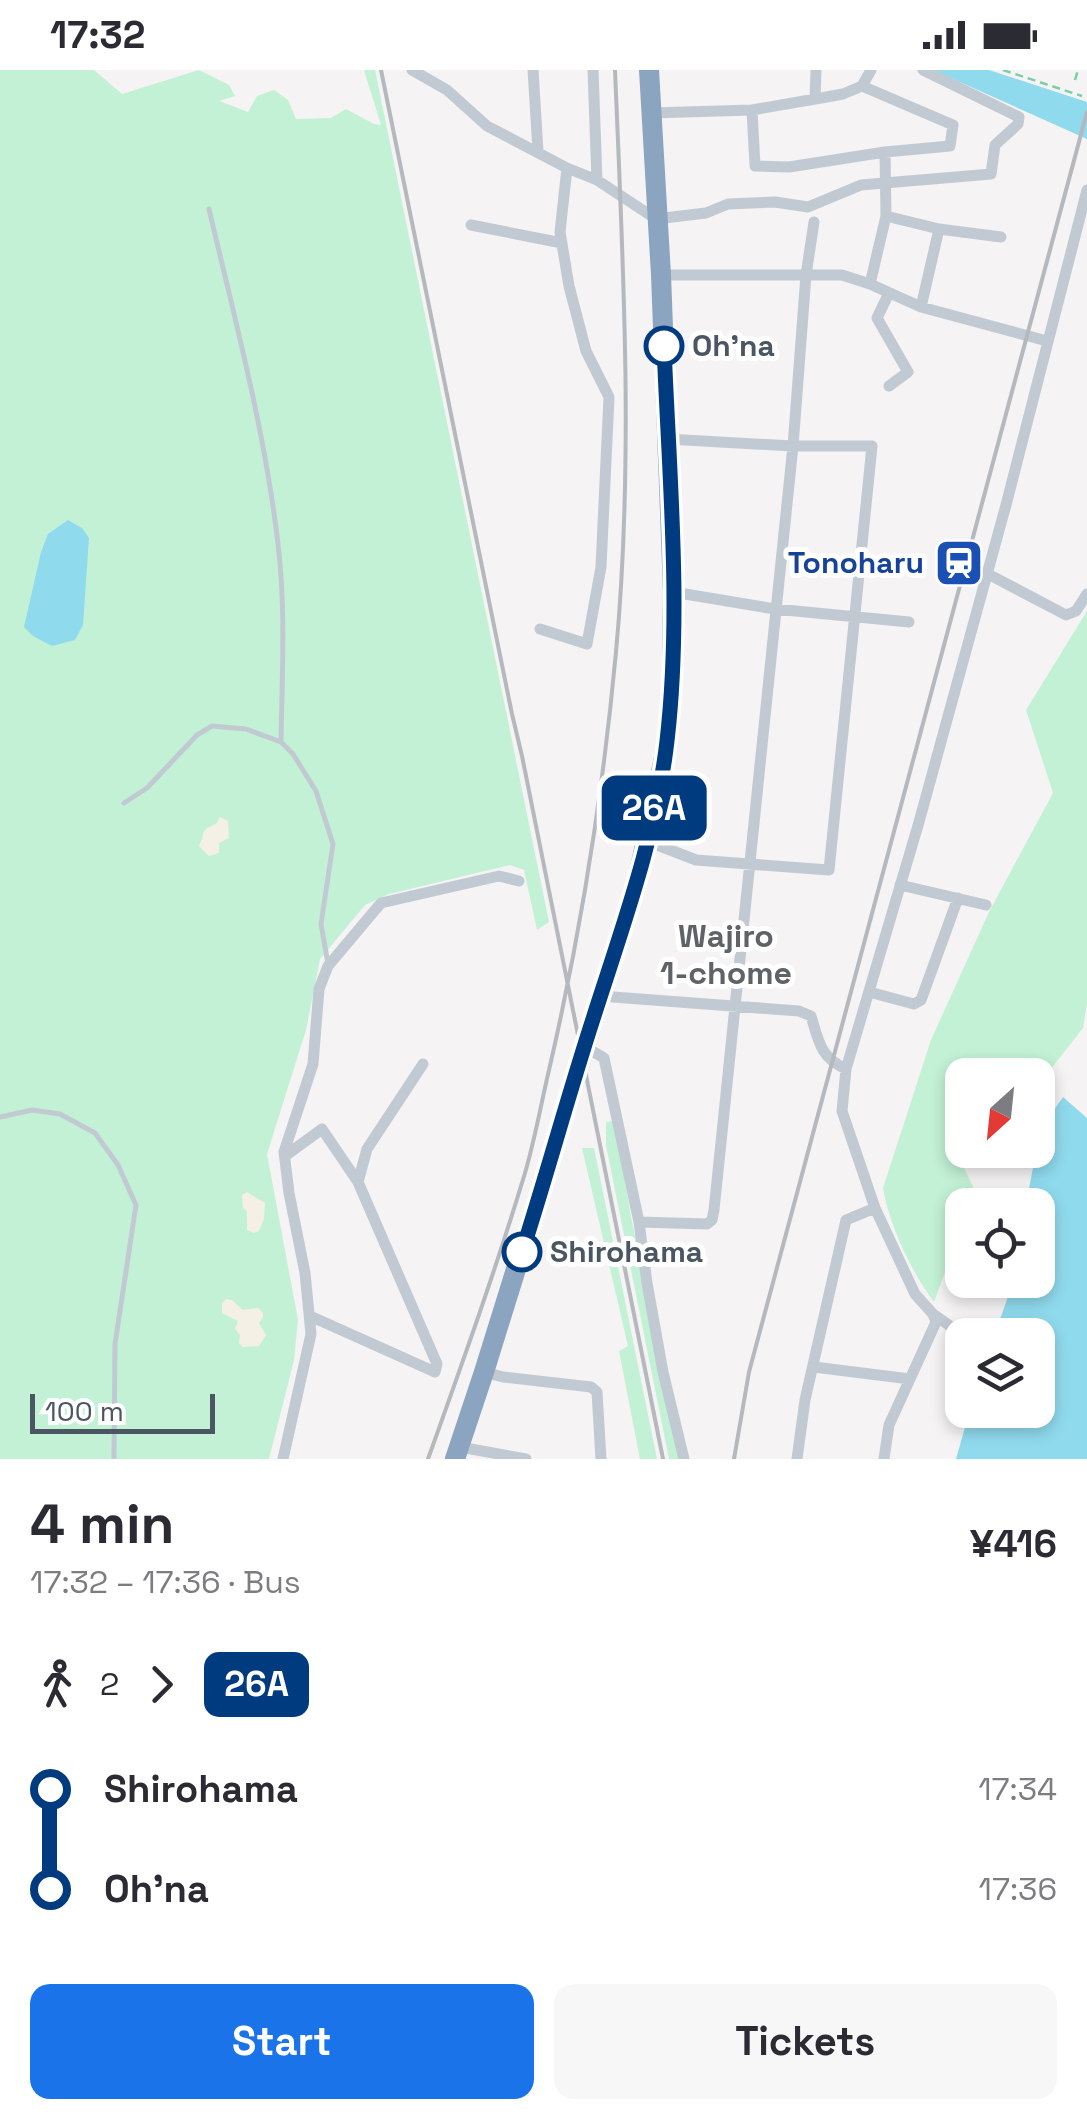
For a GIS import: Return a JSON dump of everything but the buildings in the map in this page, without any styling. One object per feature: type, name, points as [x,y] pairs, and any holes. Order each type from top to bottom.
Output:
[{"type":"highway","points":[[457,1453],[638,877],[667,744],[673,592],[649,70]]},
{"type":"street","points":[[412,70],[447,90],[487,126],[597,180],[656,220],[706,213],[728,204],[775,202],[808,208],[860,186],[991,174],[995,145],[1018,124],[1018,117],[922,70]]},
{"type":"street","points":[[533,70],[538,151]]},
{"type":"street","points":[[594,70],[597,180]]},
{"type":"street","points":[[815,99],[816,70]]},
{"type":"street","points":[[651,113],[752,110],[842,94],[862,86],[871,70]]},
{"type":"street","points":[[752,110],[756,166],[789,166],[950,146],[953,125],[862,86]]},
{"type":"street","points":[[870,284],[886,216],[885,152]]},
{"type":"street","points":[[540,629],[587,644],[601,567],[610,397],[586,351],[568,286],[560,232],[567,168]]},
{"type":"street","points":[[884,1459],[889,1425],[936,1322],[915,1294],[875,1208],[842,1111],[846,1069],[986,573],[1087,190]]},
{"type":"street","points":[[886,216],[939,229],[1001,237]]},
{"type":"street","points":[[639,1222],[707,1224],[712,1220],[814,222]]},
{"type":"street","points":[[471,225],[562,244]]},
{"type":"street","points":[[921,307],[939,229]]},
{"type":"street","points":[[661,275],[842,275],[921,307],[1047,341]]},
{"type":"street","points":[[888,293],[877,318],[908,372],[889,386]]},
{"type":"street","points":[[647,841],[696,860],[828,870],[872,446],[667,440]]},
{"type":"street","points":[[986,573],[1066,615],[1076,611],[1087,594]]},
{"type":"street","points":[[673,592],[775,609],[909,622]]},
{"type":"street","points":[[283,1459],[312,1334],[306,1273],[284,1152],[314,1064],[319,989],[328,966],[381,902],[499,876],[519,881]]},
{"type":"street","points":[[900,885],[986,905]]},
{"type":"street","points":[[868,992],[914,1004],[921,1000],[958,898]]},
{"type":"street","points":[[600,996],[798,1011],[811,1016],[822,1052],[846,1069]]},
{"type":"street","points":[[584,1046],[604,1058],[639,1222],[663,1372],[684,1459]]},
{"type":"street","points":[[358,1182],[367,1149],[423,1064]]},
{"type":"street","points":[[285,1156],[322,1130],[358,1182],[437,1364],[435,1372],[310,1316]]},
{"type":"street","points":[[797,1459],[805,1400],[846,1220],[875,1208]]},
{"type":"street","points":[[932,1314],[945,1323]]},
{"type":"street","points":[[814,1367],[910,1379]]},
{"type":"street","points":[[484,1372],[597,1392],[601,1459]]},
{"type":"street","points":[[457,1453],[526,1459]]},
{"type":"lane","points":[[208,209],[255,403],[279,548],[281,742]]},
{"type":"lane","points":[[124,803],[147,788],[197,735],[212,726],[246,729],[281,742],[316,791],[333,844],[320,924],[328,966]]},
{"type":"lane","points":[[0,1117],[32,1110],[60,1114],[94,1133],[118,1165],[136,1205],[115,1344],[114,1459]]},
{"type":"path","points":[[1003,70],[1082,96]]},
{"type":"path","points":[[1075,80],[1078,70]]},
{"type":"green space","points":[[0,70],[94,70],[122,94],[199,70],[229,85],[235,96],[219,101],[248,112],[257,96],[274,90],[288,100],[296,119],[331,118],[346,109],[381,125],[364,70],[375,70],[549,922],[537,930],[524,870],[510,865],[389,894],[365,905],[320,959],[306,1030],[267,1154],[298,1320],[294,1360],[269,1459],[0,1459]]},
{"type":"green space","points":[[1087,611],[1087,1003],[1083,1028],[1055,1064],[1055,1058],[945,1058],[945,1168],[964,1168],[974,1188],[945,1188],[945,1272],[934,1302],[902,1248],[883,1188],[931,1040],[989,912],[1053,793],[1026,710]]},
{"type":"green space","points":[[615,1121],[682,1459],[669,1459],[606,1145],[606,1122]]},
{"type":"green space","points":[[582,1148],[594,1148],[657,1459],[640,1459],[619,1351],[628,1346]]},
{"type":"sand","points":[[220,817],[228,821],[229,838],[219,843],[219,853],[209,856],[199,846],[205,830]]},
{"type":"sand","points":[[247,1192],[265,1203],[264,1219],[254,1233],[247,1230],[247,1211],[243,1208],[242,1195]]},
{"type":"sand","points":[[226,1299],[243,1310],[258,1308],[263,1313],[259,1323],[266,1335],[259,1346],[243,1347],[239,1343],[240,1335],[235,1329],[238,1321],[222,1313]]},
{"type":"water","points":[[933,70],[989,70],[1087,102],[1087,139]]},
{"type":"water","points":[[68,520],[82,528],[89,538],[83,625],[75,640],[52,646],[24,627],[48,534]]},
{"type":"water","points":[[1063,1097],[1087,1118],[1087,1459],[956,1459],[965,1428],[1055,1428],[1055,1318],[1000,1318],[1008,1298],[1055,1298],[1055,1188],[1029,1188],[1033,1168],[1055,1168],[1055,1108]]},
{"type":"railway","points":[[381,70],[663,1459]]},
{"type":"railway","points":[[428,1459],[529,1160],[561,1018],[598,809],[616,652],[625,506],[625,361],[615,70]]},
{"type":"railway","points":[[734,1459],[749,1372],[1087,112]]},
{"type":"bus line","name":"26A","points":[[522,1252],[638,877],[667,744],[673,592],[664,346]]},
{"type":"place","name":"Oh'na","points":[[664,346]]},
{"type":"place","name":"Tonoharu","points":[[959,563]]},
{"type":"place","name":"Shirohama","points":[[522,1252]]},
{"type":"district","name":"Wajiro 1-chome","points":[[726,954]]}]
